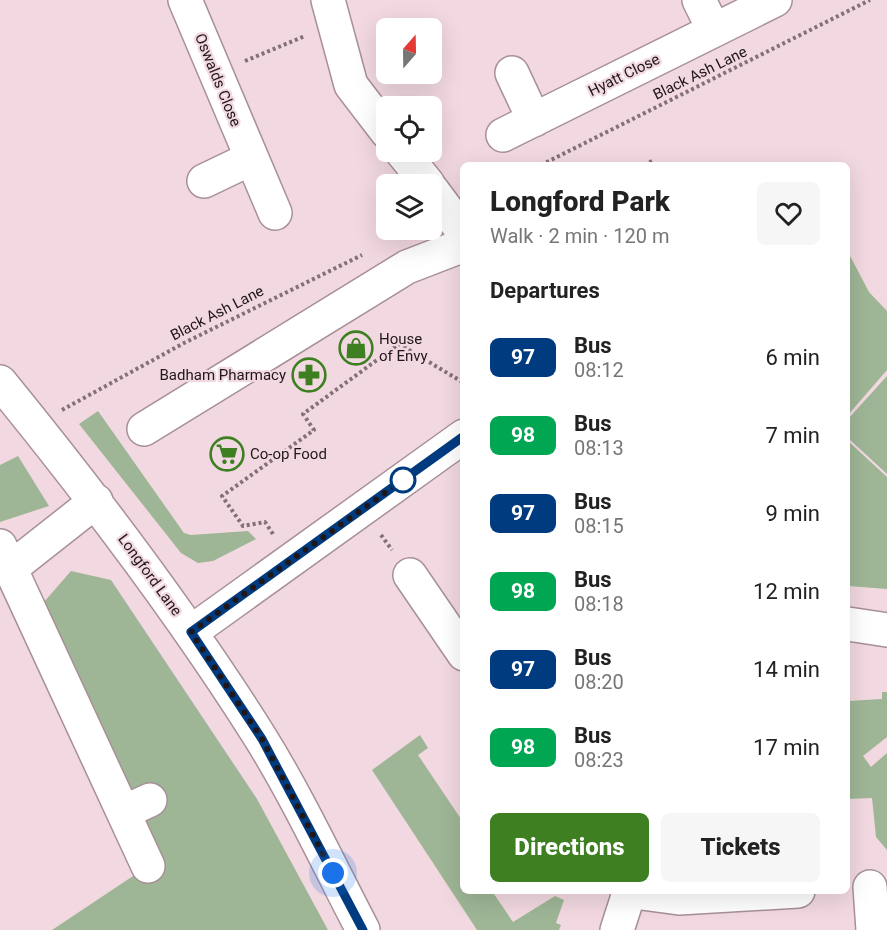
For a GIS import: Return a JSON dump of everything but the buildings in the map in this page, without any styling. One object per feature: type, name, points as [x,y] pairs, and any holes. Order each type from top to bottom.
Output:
[{"type":"street","name":"Oswalds Close","points":[[185,0],[250,159],[275,213]]},
{"type":"street","points":[[699,0],[714,30]]},
{"type":"street","name":"Hyatt Close","points":[[503,135],[775,0]]},
{"type":"street","points":[[330,12],[351,86],[376,118]]},
{"type":"street","points":[[512,73],[534,120]]},
{"type":"street","points":[[204,181],[250,159]]},
{"type":"street","points":[[410,162],[420,174]]},
{"type":"street","points":[[442,203],[460,228]]},
{"type":"street","points":[[144,429],[407,267],[460,247]]},
{"type":"street","name":"Longford Lane","points":[[0,382],[96,501],[191,632],[262,739],[363,930]]},
{"type":"street","points":[[191,632],[460,439]]},
{"type":"street","points":[[96,501],[5,557],[137,806],[148,866]]},
{"type":"street","points":[[410,575],[460,642]]},
{"type":"street","points":[[850,624],[887,630]]},
{"type":"street","points":[[868,887],[873,930]]},
{"type":"street","points":[[617,930],[627,894]]},
{"type":"street","points":[[645,894],[679,898],[747,894]]},
{"type":"path","name":"Black Ash Lane","points":[[547,162],[870,0]]},
{"type":"path","points":[[215,73],[330,12]]},
{"type":"path","points":[[650,162],[654,160]]},
{"type":"path","name":"Black Ash Lane","points":[[35,425],[184,343],[371,250]]},
{"type":"path","points":[[272,532],[265,522],[243,526],[222,496],[314,430],[303,414],[399,344],[460,381]]},
{"type":"path","points":[[362,509],[410,575]]},
{"type":"green space","points":[[850,256],[869,292],[887,311],[887,370],[850,413]]},
{"type":"green space","points":[[887,376],[887,474],[850,440],[850,417]]},
{"type":"green space","points":[[98,411],[184,533],[191,535],[248,531],[256,539],[213,561],[198,563],[181,553],[79,424]]},
{"type":"green space","points":[[850,443],[887,477],[887,589],[850,586]]},
{"type":"green space","points":[[18,456],[49,506],[0,522],[0,465]]},
{"type":"green space","points":[[71,571],[111,580],[257,799],[328,930],[52,930],[148,866],[44,602]]},
{"type":"green space","points":[[882,692],[887,692],[887,737],[863,756],[871,767],[887,753],[887,850],[876,837],[872,798],[850,799],[850,701],[882,699]]},
{"type":"green space","points":[[420,735],[428,748],[418,755],[460,818],[460,894],[494,894],[513,922],[555,896],[564,900],[556,923],[561,925],[559,930],[477,930],[372,770]]},
{"type":"bus line","name":"97","points":[[363,930],[262,739],[191,632],[460,439]]},
{"type":"place","name":"House of Envy","points":[[356,348]]},
{"type":"place","name":"Badham Pharmacy","points":[[309,375]]},
{"type":"place","name":"Co-op Food","points":[[227,454]]},
{"type":"route","points":[[333,873],[262,739],[191,632],[403,480]]}]
